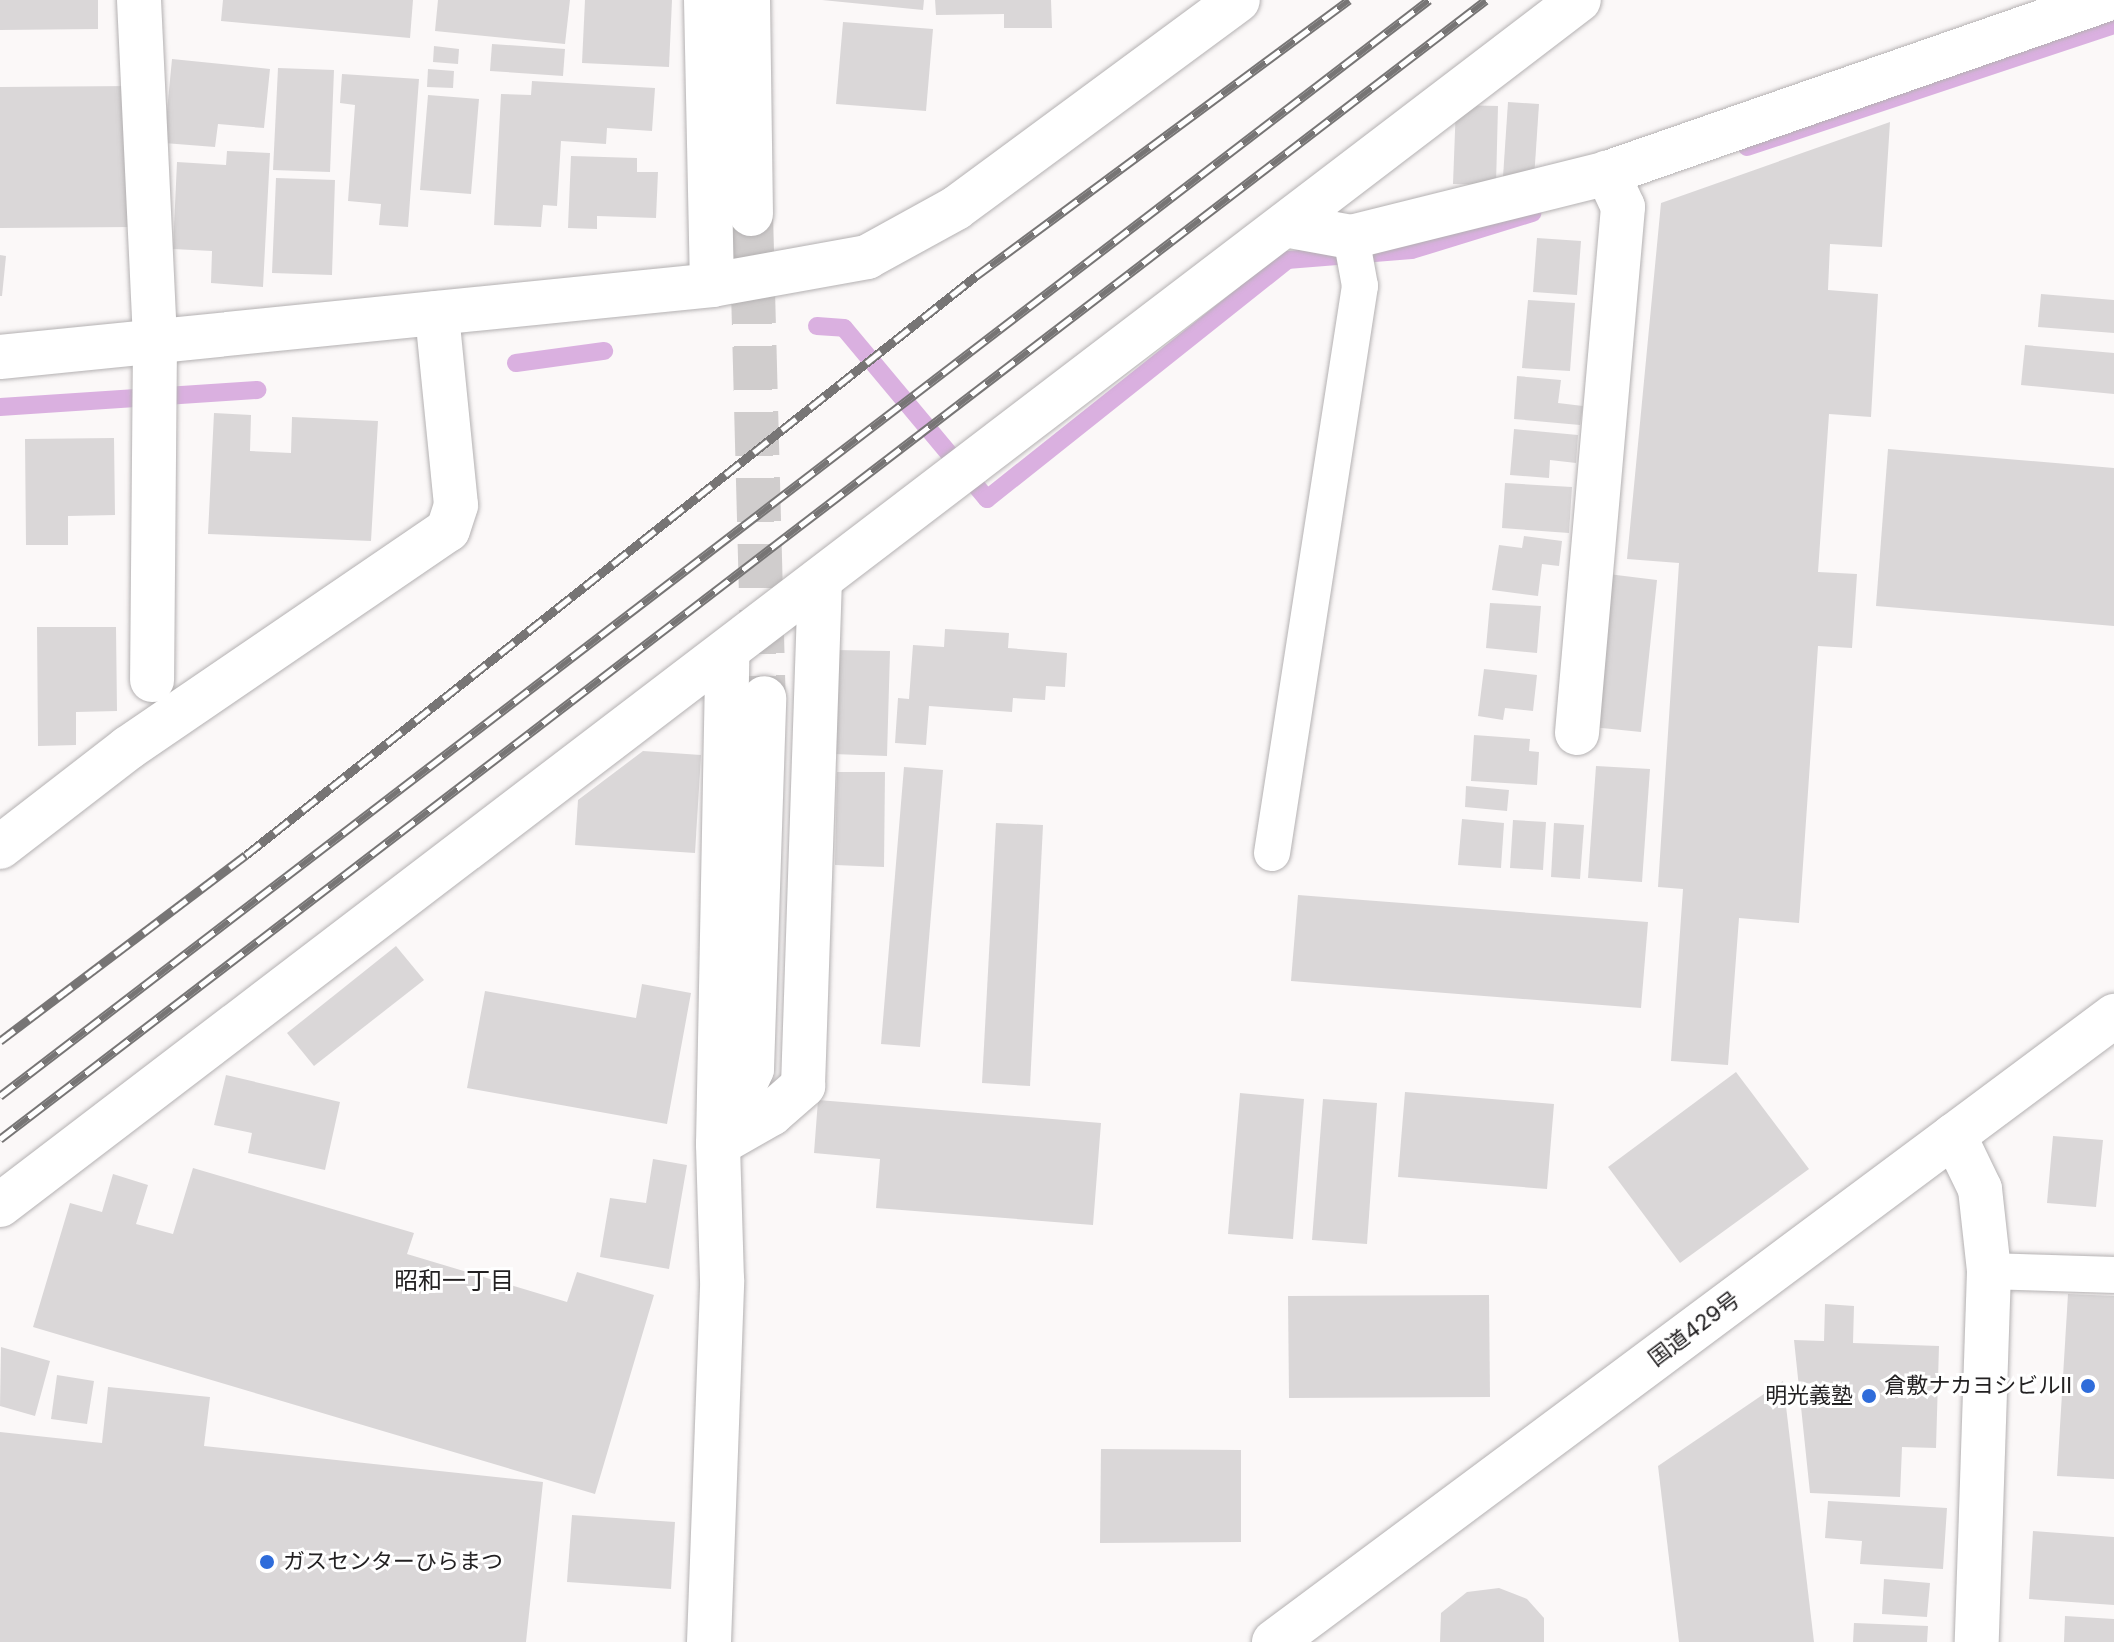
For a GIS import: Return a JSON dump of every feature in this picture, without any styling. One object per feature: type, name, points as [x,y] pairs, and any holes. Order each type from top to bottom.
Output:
[{"type":"main road","points":[[139,0],[155,374],[152,680]]},
{"type":"main road","points":[[706,0],[712,285]]},
{"type":"main road","points":[[748,0],[751,214]]},
{"type":"main road","points":[[0,357],[155,374],[437,313],[712,285],[867,257],[956,208],[1238,0]]},
{"type":"main road","points":[[0,1205],[727,654],[1579,0]]},
{"type":"main road","points":[[1285,225],[1353,249],[1614,187],[2105,0]]},
{"type":"main road","points":[[1577,733],[1614,187]]},
{"type":"main road","points":[[0,847],[128,748],[448,530],[456,505],[437,313]]},
{"type":"main road","points":[[718,1144],[771,1114],[803,1086],[820,580]]},
{"type":"main road","points":[[709,1642],[722,1280],[718,1144],[727,654]]},
{"type":"main road","points":[[718,1144],[752,1069],[764,698]]},
{"type":"main road","name":"国道429号","points":[[1274,1642],[2114,1016]]},
{"type":"main road","points":[[1954,1135],[1980,1189],[1989,1271],[1977,1642]]},
{"type":"lane","points":[[1272,853],[1360,286],[1353,249]]},
{"type":"lane","points":[[1989,1271],[2114,1275]]},
{"type":"building","points":[[0,0],[98,0],[98,29],[0,30]]},
{"type":"building","points":[[223,0],[413,0],[410,38],[221,21]]},
{"type":"building","points":[[438,0],[570,0],[565,44],[435,31]]},
{"type":"building","points":[[585,0],[672,0],[669,67],[582,63]]},
{"type":"building","points":[[822,0],[924,0],[923,10]]},
{"type":"building","points":[[935,0],[1051,0],[1052,28],[1004,28],[1004,14],[936,15]]},
{"type":"building","points":[[843,22],[933,29],[926,111],[836,104]]},
{"type":"building","points":[[492,44],[565,49],[563,76],[490,71]]},
{"type":"building","points":[[434,46],[459,49],[458,64],[433,62]]},
{"type":"building","points":[[172,59],[270,69],[264,128],[218,124],[215,147],[164,143]]},
{"type":"building","points":[[278,68],[334,70],[330,172],[273,170]]},
{"type":"building","points":[[428,69],[454,71],[453,88],[427,87]]},
{"type":"building","points":[[342,74],[419,79],[408,227],[379,225],[381,204],[348,201],[355,105],[340,103]]},
{"type":"building","points":[[532,81],[655,88],[652,131],[607,128],[606,144],[561,141],[557,206],[543,205],[541,227],[494,225],[501,94],[531,95]]},
{"type":"building","points":[[133,86],[134,227],[0,228],[0,87]]},
{"type":"building","points":[[428,95],[479,99],[471,194],[420,190]]},
{"type":"building","points":[[1508,102],[1539,104],[1534,179],[1503,177]]},
{"type":"building","points":[[1456,105],[1498,106],[1496,185],[1453,184]]},
{"type":"building","points":[[1890,122],[1882,247],[1830,244],[1828,290],[1878,294],[1871,417],[1829,414],[1818,572],[1857,574],[1852,648],[1818,646],[1799,923],[1739,918],[1728,1065],[1671,1061],[1683,889],[1658,887],[1679,563],[1627,559],[1661,203]]},
{"type":"building","points":[[227,151],[270,153],[263,287],[211,283],[212,251],[173,249],[177,162],[226,165]]},
{"type":"building","points":[[571,156],[637,158],[637,172],[658,172],[656,218],[597,216],[597,229],[568,228]]},
{"type":"building","points":[[276,178],[335,180],[332,275],[272,273]]},
{"type":"building","points":[[1537,238],[1581,241],[1577,295],[1533,292]]},
{"type":"building","points":[[0,255],[6,256],[2,296],[0,296]]},
{"type":"building","points":[[2041,294],[2114,300],[2114,333],[2038,327]]},
{"type":"building","points":[[1528,300],[1575,303],[1570,371],[1522,368]]},
{"type":"building","points":[[2025,345],[2114,353],[2114,394],[2021,385]]},
{"type":"building","points":[[1517,376],[1561,380],[1558,403],[1583,406],[1580,425],[1514,419]]},
{"type":"building","points":[[214,413],[251,415],[250,451],[291,453],[292,417],[378,421],[371,541],[208,534]]},
{"type":"building","points":[[1514,429],[1578,435],[1576,463],[1550,460],[1549,478],[1510,475]]},
{"type":"building","points":[[114,438],[115,515],[68,516],[68,545],[26,545],[25,439]]},
{"type":"building","points":[[1888,449],[2114,468],[2114,626],[1876,606]]},
{"type":"building","points":[[1505,483],[1572,487],[1569,533],[1502,528]]},
{"type":"building","points":[[1524,536],[1562,541],[1559,566],[1542,564],[1538,596],[1492,590],[1499,545],[1522,548]]},
{"type":"building","points":[[1608,574],[1657,580],[1641,732],[1592,727]]},
{"type":"building","points":[[1490,603],[1541,606],[1537,653],[1486,648]]},
{"type":"building","points":[[37,627],[116,627],[117,711],[76,712],[76,745],[38,746]]},
{"type":"building","points":[[945,629],[1009,633],[1008,648],[1067,653],[1065,687],[1046,686],[1045,700],[1013,698],[1012,712],[929,706],[926,745],[895,743],[898,698],[909,699],[913,645],[944,647]]},
{"type":"building","points":[[836,650],[890,651],[887,756],[833,754]]},
{"type":"building","points":[[1484,669],[1537,675],[1533,711],[1505,708],[1503,720],[1478,716]]},
{"type":"building","points":[[1474,735],[1530,739],[1529,751],[1539,752],[1537,785],[1471,781]]},
{"type":"building","points":[[643,751],[701,755],[695,853],[575,845],[578,800]]},
{"type":"building","points":[[1596,766],[1650,769],[1642,882],[1588,878]]},
{"type":"building","points":[[904,767],[943,770],[920,1047],[881,1044]]},
{"type":"building","points":[[837,772],[885,772],[884,867],[835,865]]},
{"type":"building","points":[[1466,786],[1509,790],[1507,811],[1465,807]]},
{"type":"building","points":[[1462,819],[1504,823],[1501,868],[1458,865]]},
{"type":"building","points":[[1513,820],[1546,822],[1543,870],[1510,868]]},
{"type":"building","points":[[996,823],[1043,825],[1030,1086],[982,1083]]},
{"type":"building","points":[[1554,823],[1584,825],[1580,879],[1551,877]]},
{"type":"building","points":[[1298,895],[1648,922],[1641,1008],[1291,981]]},
{"type":"building","points":[[396,946],[424,980],[314,1066],[287,1033]]},
{"type":"building","points":[[642,984],[691,993],[667,1124],[467,1088],[485,991],[636,1018]]},
{"type":"building","points":[[1736,1072],[1809,1169],[1680,1263],[1608,1167]]},
{"type":"building","points":[[226,1075],[340,1102],[325,1170],[248,1153],[252,1133],[214,1125]]},
{"type":"building","points":[[1405,1092],[1554,1104],[1547,1189],[1398,1177]]},
{"type":"building","points":[[1240,1093],[1304,1099],[1293,1239],[1228,1234]]},
{"type":"building","points":[[1323,1099],[1377,1103],[1367,1244],[1312,1240]]},
{"type":"building","points":[[818,1100],[1101,1123],[1093,1225],[876,1208],[880,1159],[814,1153]]},
{"type":"building","points":[[2053,1136],[2103,1140],[2096,1207],[2047,1203]]},
{"type":"building","points":[[653,1159],[687,1165],[669,1269],[600,1257],[610,1198],[646,1203]]},
{"type":"building","points":[[193,1168],[414,1233],[407,1254],[567,1302],[577,1272],[654,1295],[595,1494],[33,1327],[70,1203],[102,1212],[113,1174],[148,1185],[136,1224],[173,1234]]},
{"type":"building","name":"倉敷ナカヨシビルⅡ","points":[[2068,1294],[2114,1296],[2114,1479],[2057,1476]]},
{"type":"building","points":[[1489,1295],[1490,1397],[1289,1398],[1288,1296]]},
{"type":"building","name":"明光義塾","points":[[1825,1304],[1854,1306],[1853,1343],[1939,1346],[1936,1448],[1902,1447],[1900,1497],[1810,1493],[1794,1340],[1824,1341]]},
{"type":"building","points":[[1,1347],[50,1361],[35,1416],[0,1406]]},
{"type":"building","points":[[57,1375],[94,1381],[87,1424],[51,1419]]},
{"type":"building","points":[[1783,1381],[1814,1642],[1679,1642],[1658,1466]]},
{"type":"building","name":"ガスセンターひらまつ","points":[[108,1387],[210,1397],[204,1446],[543,1482],[526,1642],[0,1642],[0,1432],[102,1443]]},
{"type":"building","points":[[1101,1449],[1241,1450],[1241,1542],[1100,1543]]},
{"type":"building","points":[[1828,1501],[1947,1508],[1943,1569],[1860,1564],[1862,1541],[1825,1538]]},
{"type":"building","points":[[572,1515],[675,1522],[671,1589],[567,1582]]},
{"type":"building","points":[[2033,1531],[2114,1537],[2114,1605],[2029,1599]]},
{"type":"building","points":[[1884,1579],[1930,1583],[1927,1617],[1882,1614]]},
{"type":"building","points":[[1499,1588],[1527,1599],[1544,1618],[1544,1642],[1440,1642],[1441,1613],[1467,1592]]},
{"type":"building","points":[[2065,1616],[2114,1619],[2114,1642],[2064,1642]]},
{"type":"building","points":[[1854,1623],[1928,1626],[1927,1642],[1853,1642]]},
{"type":"waterway","points":[[1747,147],[2114,25]]},
{"type":"waterway","points":[[817,326],[844,328],[987,499],[1287,260],[1412,250],[1532,213]]},
{"type":"waterway","points":[[516,363],[604,351]]},
{"type":"waterway","points":[[0,407],[257,390]]},
{"type":"tunnel","points":[[751,214],[764,698]]},
{"type":"railway","points":[[0,1041],[246,855],[976,276],[1349,0]]},
{"type":"railway","points":[[0,1096],[1429,0]]},
{"type":"railway","points":[[0,1139],[1486,0]]},
{"type":"place","name":"倉敷ナカヨシビルⅡ","points":[[2088,1386]]},
{"type":"place","name":"明光義塾","points":[[1869,1396]]},
{"type":"place","name":"ガスセンターひらまつ","points":[[267,1562]]},
{"type":"district","name":"昭和一丁目","points":[[454,1281]]}]
